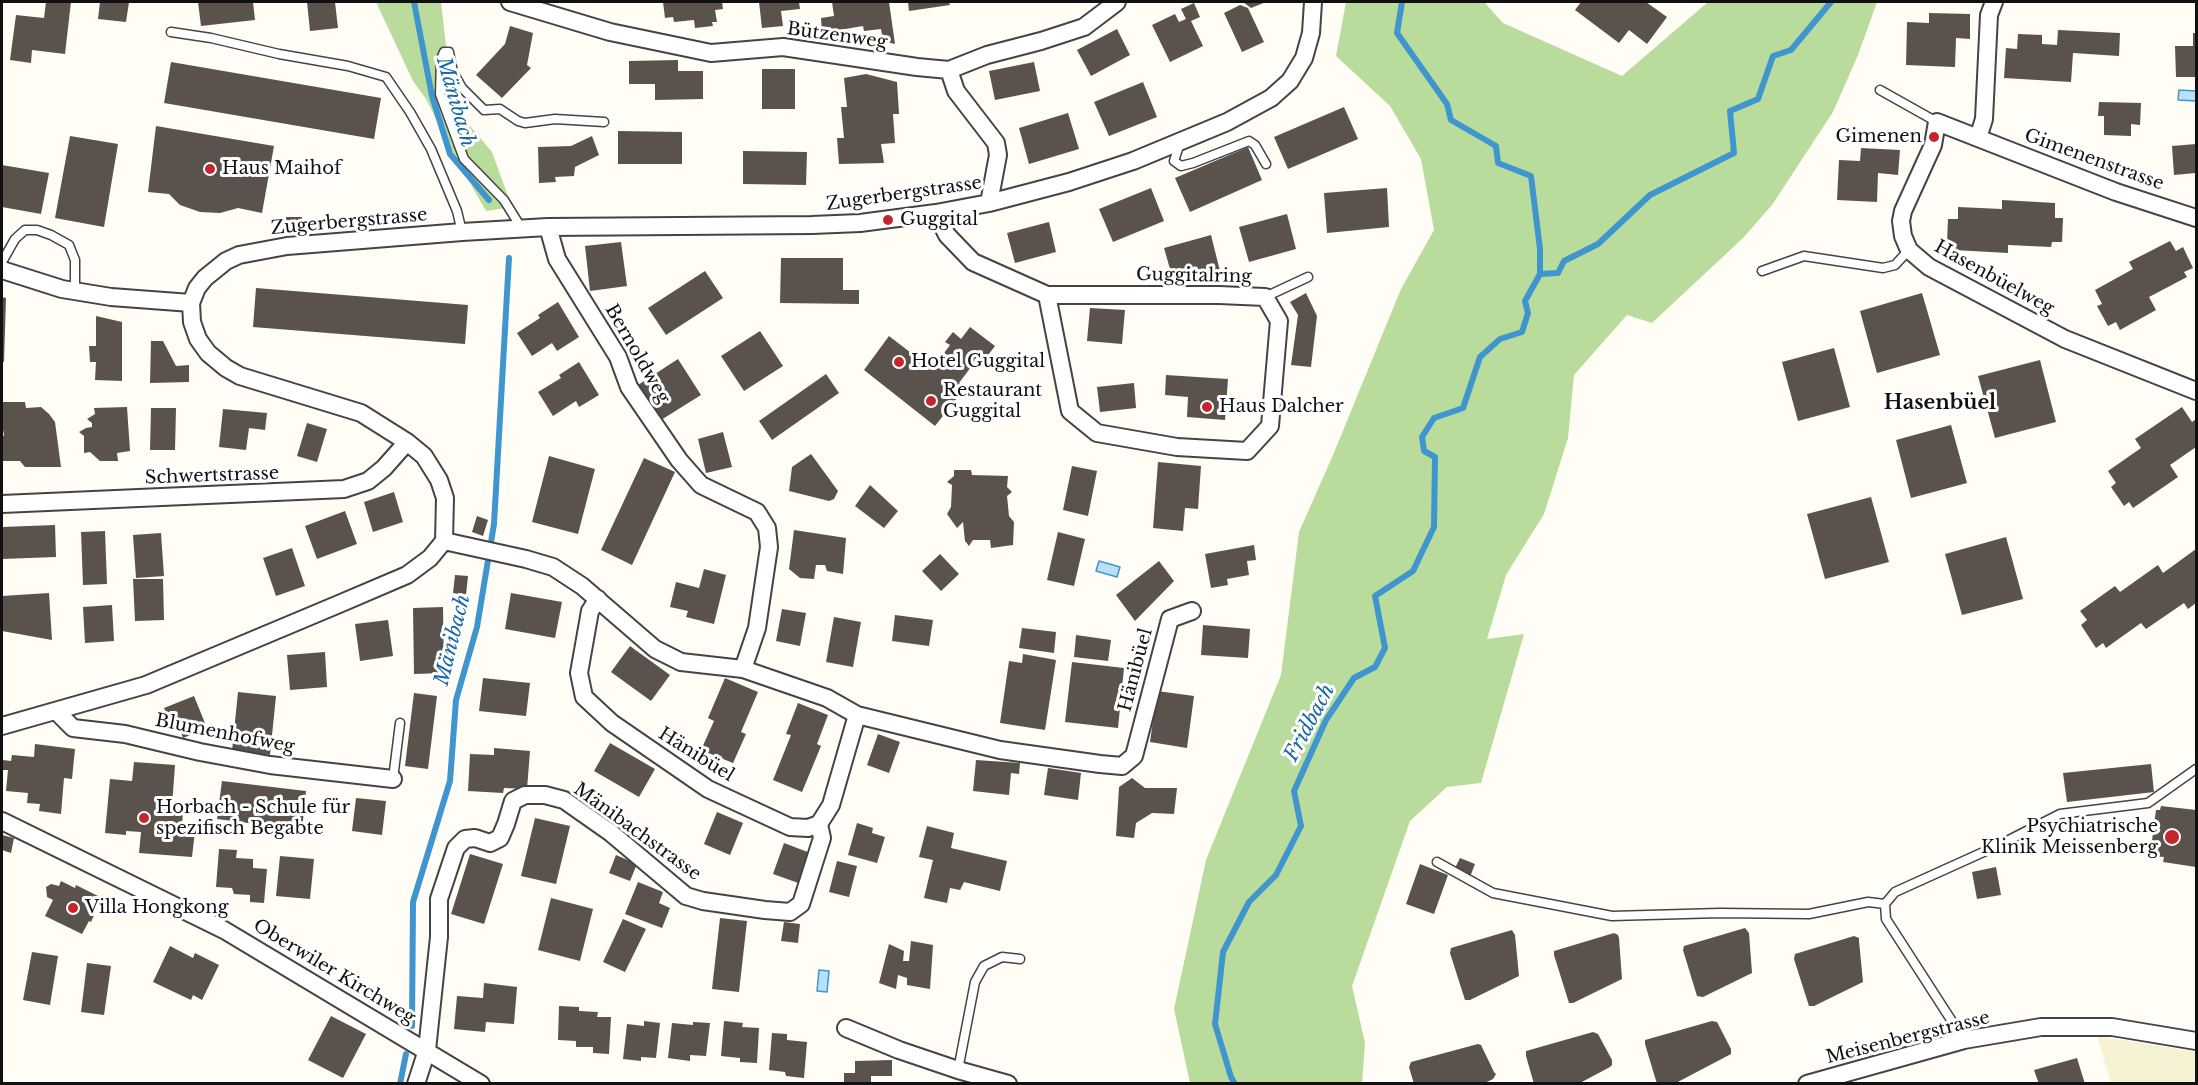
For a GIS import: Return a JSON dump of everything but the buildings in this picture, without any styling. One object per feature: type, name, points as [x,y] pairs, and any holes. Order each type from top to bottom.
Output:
[{"type":"street","name":"Bützenweg","points":[[510,2],[610,32],[711,54],[783,47],[917,68],[949,70]]},
{"type":"street","points":[[989,203],[998,155],[996,142],[956,91],[949,70],[987,55],[1084,27],[1116,2]]},
{"type":"street","name":"Zugerbergstrasse","points":[[191,303],[197,288],[205,278],[226,261],[239,255],[287,246],[481,230],[548,227],[860,223],[989,203],[1069,182],[1180,142],[1250,111],[1280,92],[1290,81],[1304,58],[1311,33],[1314,2]]},
{"type":"street","points":[[1937,122],[1978,138],[1984,119],[1989,15],[1994,2]]},
{"type":"street","name":"Hasenbüelweg","points":[[1937,122],[1933,144],[1903,211],[1901,221],[1903,236],[1909,250],[1929,267],[2065,339],[2196,391]]},
{"type":"street","name":"Gimenenstrasse","points":[[1978,138],[2116,192],[2196,218]]},
{"type":"street","name":"Guggitalring","points":[[936,213],[947,235],[973,262],[1047,295],[1264,297],[1279,321],[1270,426],[1247,451],[1177,447],[1097,433],[1070,411],[1047,295]]},
{"type":"street","name":"Bernoldweg","points":[[548,227],[557,259],[618,357],[629,387],[680,460],[701,485],[757,512],[767,528],[769,547],[757,628],[743,669]]},
{"type":"street","points":[[2,270],[75,291],[111,297],[191,303],[192,322],[198,339],[207,352],[226,368],[240,376],[361,413],[407,442],[424,456],[439,480],[445,498],[444,541],[430,558],[407,575],[146,685],[2,726]]},
{"type":"street","name":"Schwertstrasse","points":[[2,504],[344,489],[368,481],[384,468],[407,442]]},
{"type":"street","name":"Hänibüel","points":[[444,541],[553,567],[582,586],[654,649],[681,662],[743,669],[827,698],[857,715],[1000,750],[1122,766],[1134,756],[1170,619],[1192,611]]},
{"type":"street","name":"Hänibüel","points":[[598,599],[590,612],[579,673],[584,697],[612,723],[708,789],[790,827],[808,828],[819,824]]},
{"type":"street","name":"Blumenhofweg","points":[[57,712],[73,728],[125,734],[200,752],[270,765],[393,778]]},
{"type":"street","points":[[819,824],[831,805],[857,715]]},
{"type":"street","name":"Mänibachstrasse","points":[[416,1083],[427,1050],[439,937],[440,899],[456,848],[465,839],[476,838],[490,843],[500,838],[513,801],[525,795],[544,795],[564,800],[611,833],[686,896],[703,901],[790,912],[801,904],[810,881],[822,838],[819,824]]},
{"type":"street","name":"Oberwiler Kirchweg","points":[[2,821],[224,930],[481,1083]]},
{"type":"street","name":"Meisenbergstrasse","points":[[1807,1083],[1964,1040],[2041,1027],[2112,1027],[2196,1041]]},
{"type":"street","points":[[846,1028],[899,1050],[958,1070],[1008,1083]]},
{"type":"lane","points":[[171,32],[348,66],[386,77],[410,112],[430,149],[457,211],[462,232]]},
{"type":"lane","points":[[519,229],[504,200],[464,159],[440,94],[441,59],[444,52],[449,52],[453,72],[462,88],[484,110],[500,109],[518,122],[525,123],[555,119],[604,122]]},
{"type":"lane","points":[[1880,90],[1937,122]]},
{"type":"lane","points":[[1180,142],[1174,161],[1181,166],[1249,141],[1255,145],[1266,164]]},
{"type":"lane","points":[[2,262],[15,239],[25,230],[37,230],[51,235],[69,245],[75,260],[75,291]]},
{"type":"lane","points":[[1762,271],[1804,256],[1883,268],[1895,265],[1909,250]]},
{"type":"lane","points":[[1264,297],[1308,277]]},
{"type":"lane","points":[[393,778],[400,723]]},
{"type":"lane","points":[[1964,1040],[1886,919],[1885,904],[1895,892],[1999,845],[2060,814],[2148,803],[2196,769]]},
{"type":"lane","points":[[1437,862],[1493,893],[1612,916],[1720,913],[1809,914],[1868,902],[1885,904]]},
{"type":"lane","points":[[958,1070],[975,982],[984,966],[1002,957],[1020,959]]},
{"type":"shaded area","points":[[2097,1036],[2196,1052],[2196,1083],[2111,1083]]},
{"type":"green space","points":[[376,2],[441,2],[453,106],[492,152],[512,207],[486,211],[426,99],[413,81]]},
{"type":"green space","points":[[1346,2],[1484,2],[1503,23],[1622,76],[1708,2],[1877,2],[1858,55],[1833,112],[1772,205],[1743,238],[1652,323],[1627,315],[1574,375],[1568,438],[1544,514],[1506,575],[1487,639],[1524,634],[1481,783],[1447,787],[1410,821],[1352,986],[1365,1043],[1362,1083],[1190,1083],[1174,1009],[1206,860],[1281,675],[1299,532],[1401,289],[1434,230],[1421,159],[1390,106],[1336,56]]},
{"type":"water","points":[[2179,90],[2196,91],[2196,101],[2178,100]]},
{"type":"water","points":[[1099,561],[1120,567],[1117,577],[1096,571]]},
{"type":"water","points":[[819,970],[829,971],[827,992],[817,991]]},
{"type":"waterway","name":"Mänibach","points":[[414,2],[432,96],[450,154],[489,200]]},
{"type":"waterway","name":"Fridbach","points":[[1235,1084],[1215,1024],[1223,952],[1249,902],[1276,875],[1301,826],[1294,791],[1326,720],[1354,678],[1375,667],[1385,648],[1375,596],[1413,571],[1434,527],[1435,457],[1424,451],[1422,437],[1434,418],[1463,408],[1480,357],[1500,339],[1522,332],[1528,313],[1525,301],[1540,274],[1540,249],[1531,176],[1498,163],[1496,146],[1451,120],[1447,104],[1397,33],[1402,2]]},
{"type":"waterway","points":[[1540,274],[1558,273],[1564,261],[1598,244],[1650,195],[1734,153],[1730,111],[1758,99],[1773,56],[1791,50],[1831,2]]},
{"type":"waterway","name":"Mänibach","points":[[412,1026],[413,902],[450,781],[456,700],[477,627],[494,524],[509,258]]},
{"type":"waterway","name":"Mänibach","points":[[400,1084],[406,1054]]},
{"type":"place","name":"Gimenen","points":[[1934,137]]},
{"type":"place","name":"Haus Maihof","points":[[210,169]]},
{"type":"place","name":"Guggital","points":[[888,220]]},
{"type":"place","name":"Hotel Guggital","points":[[899,362]]},
{"type":"place","name":"Restaurant Guggital","points":[[931,401]]},
{"type":"place","name":"Haus Dalcher","points":[[1207,407]]},
{"type":"place","name":"Horbach - Schule für spezifisch Begabte","points":[[144,818]]},
{"type":"place","name":"Psychiatrische Klinik Meissenberg","points":[[2172,837]]},
{"type":"place","name":"Villa Hongkong","points":[[73,908]]},
{"type":"district","name":"Hasenbüel","points":[[1940,403]]}]
